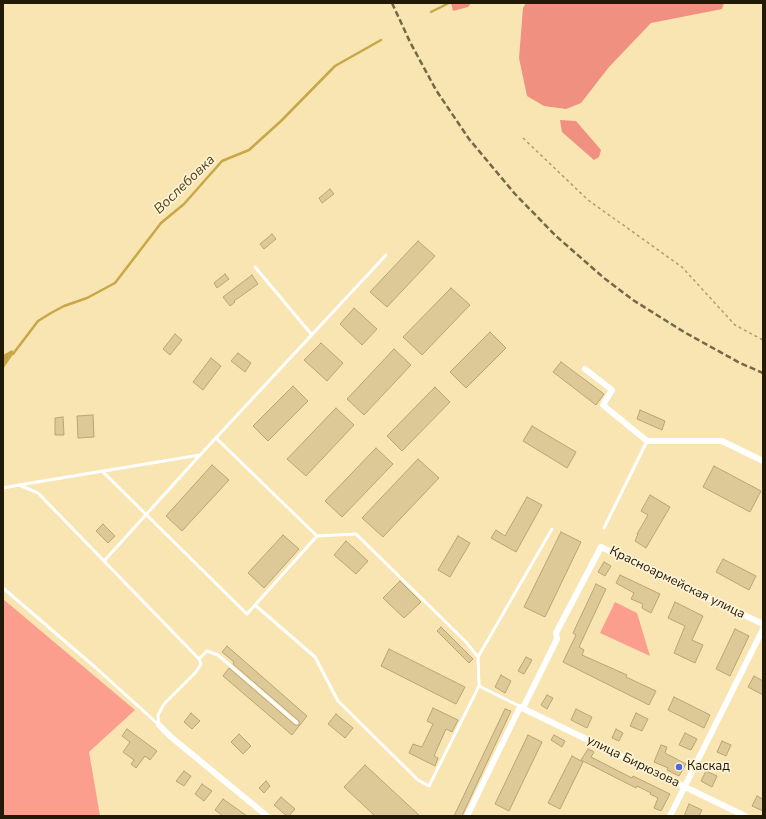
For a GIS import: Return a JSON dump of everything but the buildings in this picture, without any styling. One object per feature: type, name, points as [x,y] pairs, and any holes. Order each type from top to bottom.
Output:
[{"type":"street","points":[[585,369],[612,390],[603,405],[647,441],[722,441],[763,461]]},
{"type":"street","name":"Красноармейская улица","points":[[522,708],[557,639],[556,633],[601,547],[763,624]]},
{"type":"street","points":[[670,816],[763,629]]},
{"type":"street","points":[[467,816],[522,708]]},
{"type":"street","name":"улица Бирюзова","points":[[522,708],[745,816]]},
{"type":"street","points":[[159,725],[171,737],[267,816]]},
{"type":"lane","points":[[105,560],[200,455],[386,255]]},
{"type":"lane","points":[[255,266],[312,335]]},
{"type":"lane","points":[[216,438],[317,536]]},
{"type":"lane","points":[[604,528],[647,441]]},
{"type":"lane","points":[[3,488],[200,455]]},
{"type":"lane","points":[[102,471],[247,614],[317,536],[356,534],[459,636],[478,657]]},
{"type":"lane","points":[[19,485],[38,493],[105,560],[199,659],[201,664],[196,672],[164,704],[158,715],[159,725]]},
{"type":"lane","points":[[255,605],[315,657],[338,701],[418,780],[429,786],[479,686],[478,657],[552,529]]},
{"type":"lane","points":[[3,588],[96,668],[159,725]]},
{"type":"lane","points":[[199,659],[208,651],[218,655],[297,723]]},
{"type":"lane","points":[[479,686],[522,708]]},
{"type":"path","points":[[523,138],[588,200],[682,267],[735,325],[763,340]]},
{"type":"shaded area","points":[[451,3],[471,3],[468,7],[453,11]]},
{"type":"shaded area","points":[[526,3],[724,3],[722,9],[651,23],[609,67],[581,103],[566,109],[544,106],[527,96],[519,58],[523,8]]},
{"type":"shaded area","points":[[560,120],[576,121],[601,150],[599,157],[594,160],[562,132]]},
{"type":"shaded area","points":[[12,350],[14,353],[3,369],[3,355]]},
{"type":"shaded area","points":[[3,599],[135,710],[89,752],[100,816],[3,816]]},
{"type":"shaded area","points":[[615,602],[637,613],[650,656],[600,633]]},
{"type":"waterway","name":"Вослебовка","points":[[431,12],[449,3]]},
{"type":"waterway","name":"Вослебовка","points":[[13,354],[38,321],[64,306],[87,298],[115,283],[161,223],[184,204],[222,161],[249,150],[281,121],[335,66],[381,40]]},
{"type":"railway","points":[[392,3],[410,42],[436,90],[469,139],[515,194],[556,236],[604,278],[633,300],[684,332],[740,363],[763,373]]},
{"type":"place","name":"Каскад","points":[[679,767]]}]
